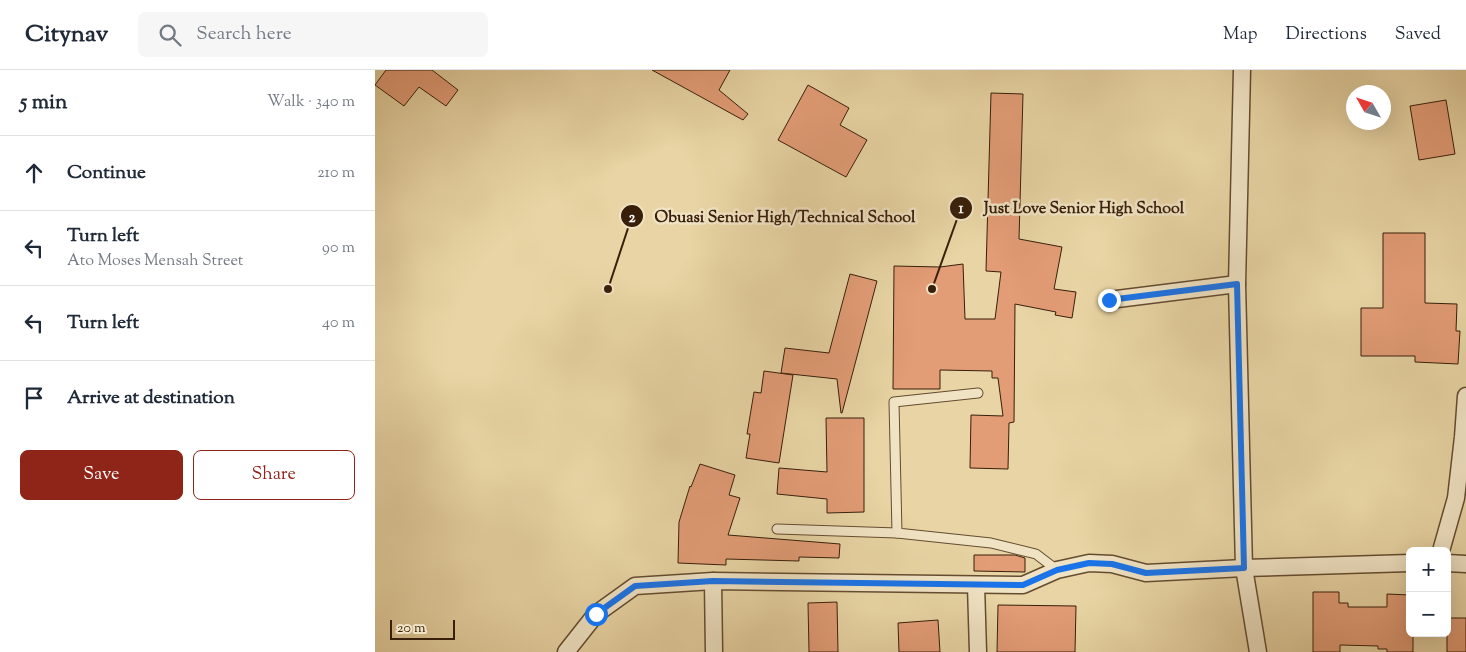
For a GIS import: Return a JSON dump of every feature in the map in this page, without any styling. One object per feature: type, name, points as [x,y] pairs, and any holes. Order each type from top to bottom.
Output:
[{"type":"street","points":[[1242,70],[1237,284],[1244,568],[1259,652]]},
{"type":"street","points":[[1109,300],[1237,284]]},
{"type":"street","points":[[1442,547],[1456,498],[1466,396]]},
{"type":"street","points":[[565,652],[596,614],[635,586],[713,581],[1023,585],[1057,570],[1089,563],[1112,564],[1146,573],[1406,563]]},
{"type":"street","points":[[1451,563],[1466,564]]},
{"type":"street","points":[[713,581],[714,652]]},
{"type":"street","points":[[975,584],[978,652]]},
{"type":"lane","points":[[897,533],[894,402],[978,393]]},
{"type":"lane","points":[[777,530],[897,533],[991,543],[1036,554],[1057,570]]},
{"type":"building","points":[[386,70],[432,70],[458,90],[446,106],[419,87],[404,106],[375,85]]},
{"type":"building","points":[[652,70],[730,70],[719,90],[748,114],[743,120]]},
{"type":"building","points":[[808,85],[849,108],[840,125],[867,140],[846,177],[778,140]]},
{"type":"building","points":[[991,93],[1023,94],[1019,239],[1062,247],[1054,289],[1076,292],[1072,318],[1055,315],[1056,312],[1015,304],[1014,422],[1009,423],[1008,469],[970,468],[971,415],[1003,416],[998,378],[992,378],[992,371],[940,370],[940,389],[893,389],[894,266],[940,267],[963,264],[965,319],[995,319],[1001,272],[986,271]]},
{"type":"building","points":[[1446,100],[1455,154],[1419,160],[1410,106]]},
{"type":"building","points":[[1383,233],[1425,233],[1425,303],[1457,304],[1456,331],[1460,331],[1458,364],[1415,362],[1415,356],[1361,356],[1361,308],[1383,308]]},
{"type":"building","points":[[850,274],[877,281],[841,413],[837,379],[781,373],[785,348],[829,353]]},
{"type":"building","points":[[764,371],[793,375],[779,463],[746,458],[750,434],[747,434],[754,392],[761,393]]},
{"type":"building","points":[[826,418],[864,418],[864,512],[827,513],[827,499],[777,494],[779,468],[827,472]]},
{"type":"building","points":[[700,464],[735,475],[729,495],[740,498],[728,535],[840,544],[839,558],[799,557],[799,561],[726,559],[726,565],[678,563],[679,522],[690,486]]},
{"type":"building","points":[[974,555],[1015,555],[1025,558],[1025,572],[974,571]]},
{"type":"building","points":[[1313,592],[1339,592],[1339,603],[1348,603],[1348,607],[1387,607],[1387,594],[1406,595],[1406,637],[1413,637],[1413,652],[1387,652],[1387,649],[1378,649],[1378,646],[1340,645],[1340,652],[1313,652]]},
{"type":"building","points":[[837,602],[838,652],[809,652],[808,603]]},
{"type":"building","points":[[998,605],[1076,606],[1075,652],[997,652]]},
{"type":"building","points":[[1451,618],[1466,618],[1466,652],[1447,652],[1447,637],[1451,637]]},
{"type":"building","points":[[938,620],[940,652],[899,652],[898,623]]},
{"type":"place","name":"Obuasi Senior High/Technical School","points":[[608,289]]},
{"type":"place","name":"Just Love Senior High School","points":[[932,289]]},
{"type":"route","points":[[596,614],[635,586],[713,581],[1023,585],[1057,570],[1089,563],[1112,564],[1146,573],[1244,568],[1237,284],[1109,300]]}]
